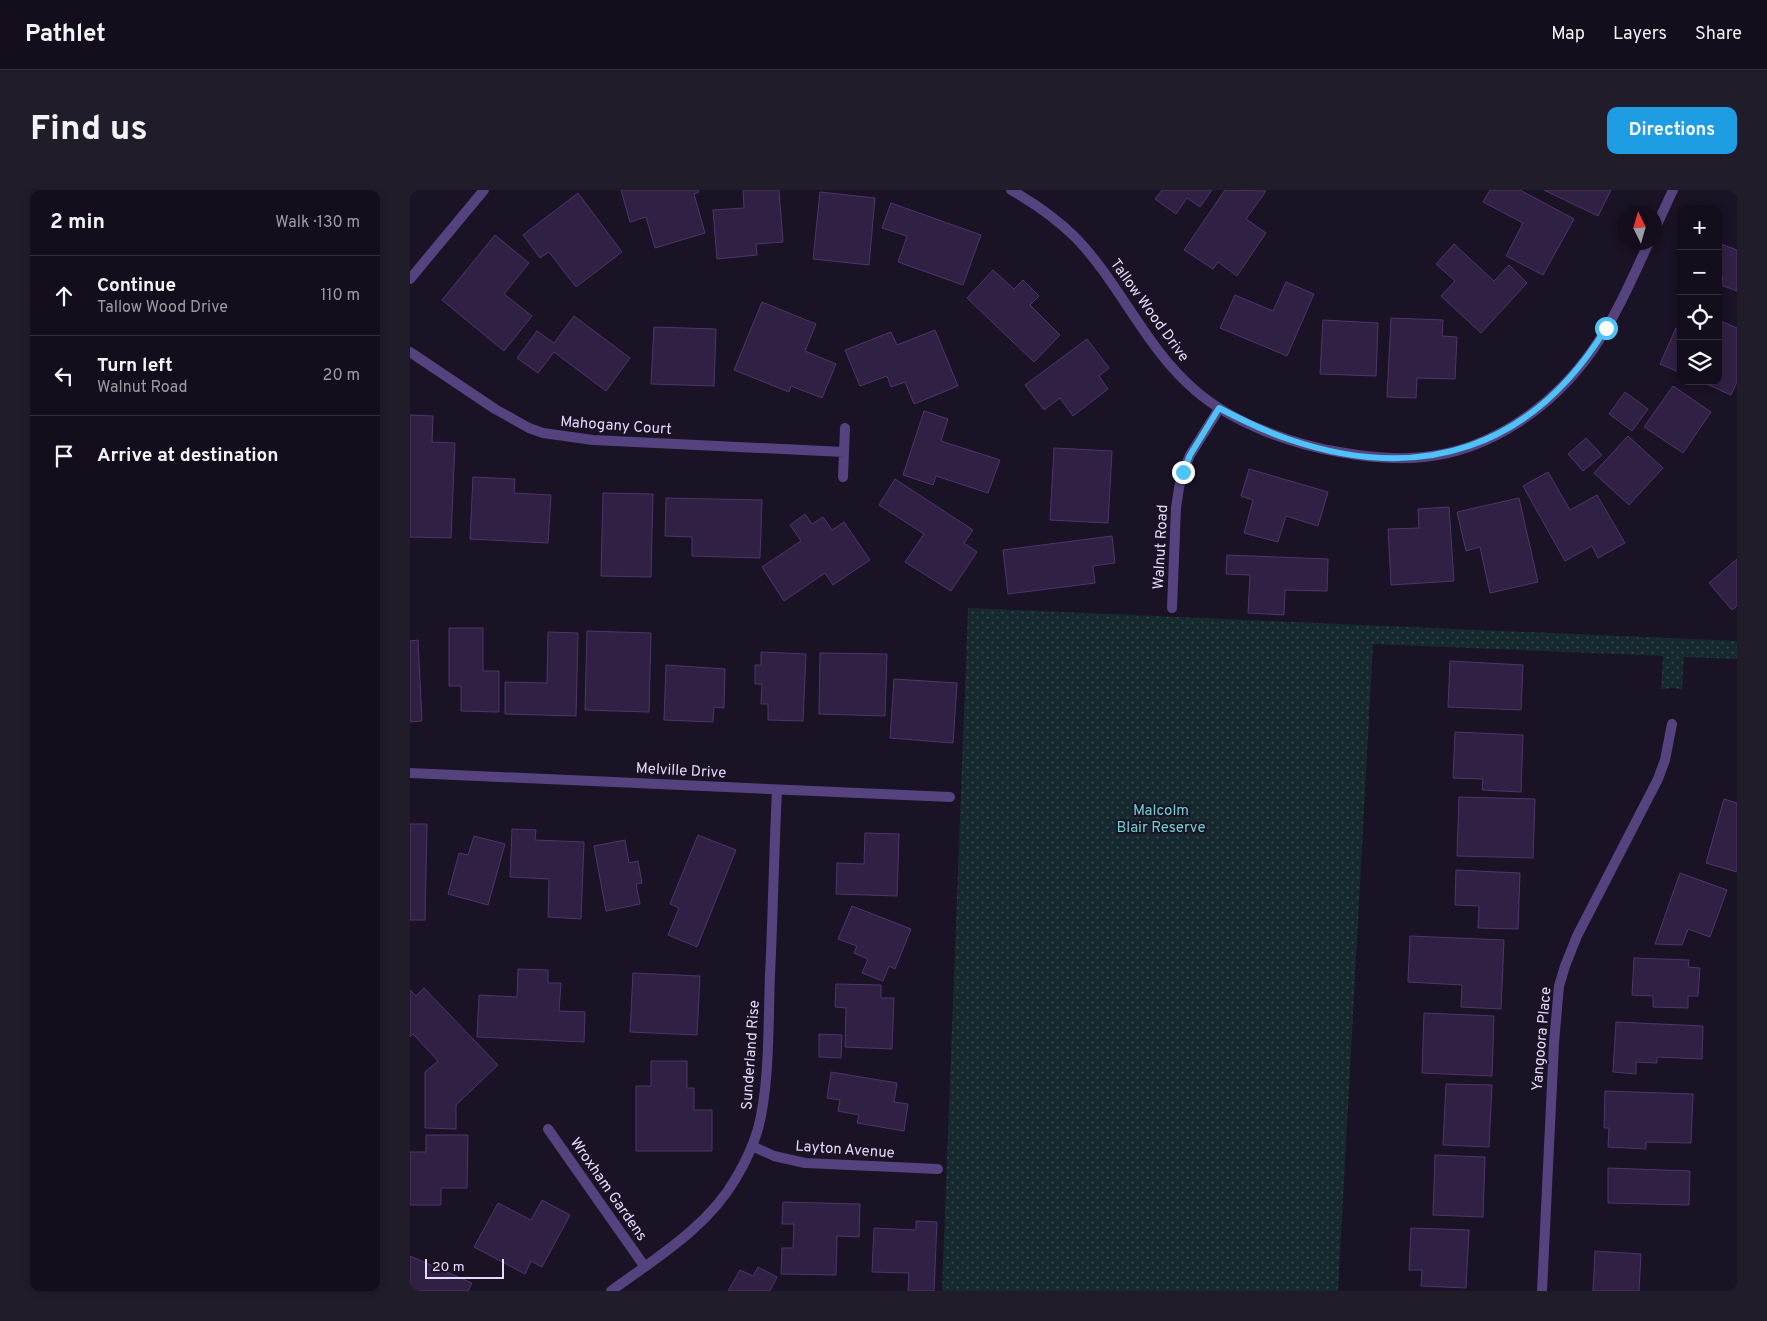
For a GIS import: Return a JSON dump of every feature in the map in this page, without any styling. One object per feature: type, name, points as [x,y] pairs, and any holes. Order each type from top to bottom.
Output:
[{"type":"street","points":[[410,279],[484,190]]},
{"type":"street","name":"Tallow Wood Drive","points":[[1011,190],[1031,202],[1075,237],[1099,266],[1146,334],[1178,374],[1196,391],[1219,408],[1258,428],[1289,440],[1326,450],[1361,456],[1424,457],[1455,451],[1485,440],[1512,427],[1533,412],[1556,393],[1576,372],[1592,350],[1606,328],[1645,250]]},
{"type":"street","points":[[1662,215],[1674,190]]},
{"type":"street","name":"Mahogany Court","points":[[410,352],[507,416],[543,433],[593,440],[844,452]]},
{"type":"street","name":"Walnut Road","points":[[1172,608],[1176,508],[1183,472],[1190,455],[1219,408]]},
{"type":"street","points":[[843,477],[845,428]]},
{"type":"street","name":"Yangoora Place","points":[[1542,1291],[1554,1043],[1559,986],[1577,936],[1658,779],[1665,760],[1672,724]]},
{"type":"street","name":"Melville Drive","points":[[410,773],[950,797]]},
{"type":"street","name":"Sunderland Rise","points":[[611,1291],[693,1229],[712,1212],[736,1179],[758,1129],[765,1086],[777,790]]},
{"type":"street","name":"Wroxham Gardens","points":[[548,1129],[644,1266]]},
{"type":"street","name":"Layton Avenue","points":[[752,1146],[774,1156],[805,1163],[938,1169]]},
{"type":"green space","name":"Malcolm Blair Reserve","points":[[968,608],[1737,641],[1737,659],[1684,657],[1682,690],[1675,688],[1661,689],[1663,656],[1373,644],[1338,1291],[942,1291]]},
{"type":"building","points":[[621,190],[698,190],[699,192],[694,194],[705,233],[655,248],[646,217],[630,222]]},
{"type":"building","points":[[743,190],[779,190],[783,242],[756,244],[757,255],[717,259],[713,210],[744,208]]},
{"type":"building","points":[[1162,190],[1212,190],[1200,207],[1187,198],[1176,214],[1155,199]]},
{"type":"building","points":[[1225,190],[1266,191],[1246,219],[1266,233],[1237,276],[1218,262],[1213,269],[1184,250]]},
{"type":"building","points":[[1490,190],[1520,190],[1574,219],[1543,275],[1506,256],[1523,223],[1483,202]]},
{"type":"building","points":[[1544,190],[1611,190],[1598,216]]},
{"type":"building","points":[[820,192],[875,198],[869,265],[813,259]]},
{"type":"building","points":[[578,193],[622,252],[576,287],[549,252],[540,258],[523,235]]},
{"type":"building","points":[[891,203],[981,235],[963,285],[898,262],[907,236],[882,228]]},
{"type":"building","points":[[495,235],[529,263],[504,294],[532,316],[504,351],[442,300]]},
{"type":"building","points":[[1454,244],[1494,281],[1509,265],[1527,283],[1481,333],[1441,296],[1455,281],[1436,264]]},
{"type":"building","points":[[1722,244],[1737,250],[1737,291],[1722,285]]},
{"type":"building","points":[[993,270],[1014,289],[1023,280],[1039,296],[1030,305],[1060,335],[1034,362],[967,298]]},
{"type":"building","points":[[1286,282],[1314,294],[1287,356],[1220,328],[1235,295],[1273,311]]},
{"type":"building","points":[[762,302],[816,324],[805,351],[836,364],[822,398],[791,386],[789,392],[734,370]]},
{"type":"building","points":[[574,316],[630,358],[606,391],[554,352],[538,373],[517,358],[537,331],[554,343]]},
{"type":"building","points":[[1391,318],[1443,320],[1442,336],[1457,337],[1455,379],[1417,378],[1416,398],[1387,397]]},
{"type":"building","points":[[1323,320],[1378,323],[1376,376],[1320,374]]},
{"type":"building","points":[[1722,322],[1737,328],[1737,382],[1731,395],[1709,385],[1722,385]]},
{"type":"building","points":[[654,327],[716,329],[714,386],[651,384]]},
{"type":"building","points":[[1676,328],[1677,328],[1677,371],[1660,364]]},
{"type":"building","points":[[935,330],[958,386],[914,404],[905,382],[891,387],[887,376],[860,386],[845,350],[891,332],[897,345]]},
{"type":"building","points":[[1087,339],[1109,368],[1099,376],[1108,389],[1073,416],[1060,398],[1044,410],[1025,385]]},
{"type":"building","points":[[1673,386],[1711,412],[1683,453],[1644,427]]},
{"type":"building","points":[[1625,392],[1648,409],[1632,431],[1609,414]]},
{"type":"building","points":[[924,411],[948,419],[941,441],[1000,460],[988,493],[936,476],[933,485],[903,475]]},
{"type":"building","points":[[410,415],[433,416],[432,442],[455,443],[451,538],[410,537]]},
{"type":"building","points":[[1628,436],[1663,468],[1629,505],[1594,473]]},
{"type":"building","points":[[1586,438],[1602,455],[1583,471],[1568,454]]},
{"type":"building","points":[[1054,448],[1112,451],[1108,523],[1050,520]]},
{"type":"building","points":[[1249,469],[1328,492],[1318,526],[1286,516],[1278,542],[1244,533],[1253,500],[1241,496]]},
{"type":"building","points":[[1548,472],[1570,510],[1597,495],[1625,543],[1598,558],[1592,546],[1565,561],[1523,486]]},
{"type":"building","points":[[473,477],[515,479],[514,493],[551,495],[548,543],[470,539]]},
{"type":"building","points":[[895,479],[973,530],[964,543],[977,552],[951,591],[905,562],[924,534],[879,505]]},
{"type":"building","points":[[603,493],[653,494],[651,577],[601,576]]},
{"type":"building","points":[[666,498],[762,500],[760,558],[692,556],[692,537],[665,536]]},
{"type":"building","points":[[1519,498],[1538,582],[1490,593],[1480,547],[1466,551],[1457,512]]},
{"type":"building","points":[[1449,507],[1454,581],[1391,585],[1388,529],[1419,528],[1418,509]]},
{"type":"building","points":[[805,514],[812,524],[823,517],[832,530],[844,522],[870,560],[833,585],[825,573],[784,601],[762,567],[801,541],[790,525]]},
{"type":"building","points":[[1112,536],[1115,563],[1093,566],[1095,583],[1008,594],[1003,550]]},
{"type":"building","points":[[1227,555],[1328,559],[1327,591],[1285,590],[1284,615],[1248,613],[1250,575],[1226,574]]},
{"type":"building","points":[[1737,559],[1737,606],[1732,610],[1709,583]]},
{"type":"building","points":[[449,628],[483,628],[483,671],[499,671],[499,712],[461,711],[461,686],[449,686]]},
{"type":"building","points":[[587,631],[651,633],[649,712],[585,710]]},
{"type":"building","points":[[548,632],[578,633],[576,716],[505,714],[505,682],[547,683]]},
{"type":"building","points":[[418,640],[422,721],[410,722],[410,641]]},
{"type":"building","points":[[761,652],[806,654],[803,721],[768,720],[768,704],[761,704],[762,684],[755,684],[755,665],[761,665]]},
{"type":"building","points":[[820,653],[887,654],[885,716],[819,714]]},
{"type":"building","points":[[1450,661],[1523,665],[1521,710],[1448,707]]},
{"type":"building","points":[[666,665],[725,669],[724,708],[714,707],[713,722],[664,720]]},
{"type":"building","points":[[894,679],[957,683],[953,743],[890,738]]},
{"type":"building","points":[[1455,732],[1523,735],[1521,792],[1482,790],[1483,779],[1453,778]]},
{"type":"building","points":[[1459,797],[1535,799],[1533,858],[1457,856]]},
{"type":"building","points":[[1724,799],[1737,803],[1737,872],[1706,863]]},
{"type":"building","points":[[410,824],[427,824],[425,920],[410,920]]},
{"type":"building","points":[[512,829],[536,830],[535,840],[584,842],[581,919],[548,917],[549,879],[510,877]]},
{"type":"building","points":[[865,833],[899,834],[897,896],[836,894],[837,863],[864,864]]},
{"type":"building","points":[[698,835],[736,850],[697,947],[668,935],[679,908],[670,904]]},
{"type":"building","points":[[474,836],[505,844],[488,905],[448,894],[459,853],[468,855]]},
{"type":"building","points":[[625,840],[629,863],[638,861],[642,883],[636,884],[640,904],[606,911],[594,846]]},
{"type":"building","points":[[1456,870],[1520,873],[1518,929],[1478,928],[1479,906],[1455,905]]},
{"type":"building","points":[[1680,873],[1727,890],[1710,937],[1688,929],[1682,945],[1655,944]]},
{"type":"building","points":[[852,906],[911,929],[895,969],[889,966],[883,981],[862,973],[868,959],[854,953],[857,946],[838,939]]},
{"type":"building","points":[[1410,936],[1504,940],[1501,1009],[1461,1007],[1462,985],[1408,982]]},
{"type":"building","points":[[1634,958],[1689,960],[1688,967],[1700,968],[1698,996],[1688,996],[1688,1008],[1653,1007],[1653,996],[1632,995]]},
{"type":"building","points":[[518,969],[548,970],[548,983],[561,983],[559,1011],[585,1012],[584,1042],[477,1037],[479,995],[517,997]]},
{"type":"building","points":[[633,973],[700,976],[697,1035],[630,1032]]},
{"type":"building","points":[[836,984],[881,985],[881,998],[894,998],[892,1049],[845,1047],[846,1008],[835,1007]]},
{"type":"building","points":[[424,988],[498,1065],[456,1105],[456,1129],[425,1128],[425,1072],[438,1061],[413,1034],[410,1037],[410,990],[416,996]]},
{"type":"building","points":[[1424,1013],[1494,1016],[1492,1076],[1422,1073]]},
{"type":"building","points":[[1616,1022],[1703,1026],[1702,1059],[1657,1057],[1657,1063],[1636,1062],[1636,1074],[1613,1072]]},
{"type":"building","points":[[819,1034],[842,1035],[841,1058],[819,1057]]},
{"type":"building","points":[[651,1061],[687,1061],[687,1088],[694,1088],[694,1110],[712,1110],[712,1151],[636,1151],[636,1086],[651,1086]]},
{"type":"building","points":[[831,1072],[897,1083],[894,1102],[908,1104],[904,1131],[857,1123],[859,1115],[838,1111],[840,1100],[827,1098]]},
{"type":"building","points":[[1446,1084],[1492,1085],[1489,1147],[1443,1145]]},
{"type":"building","points":[[1605,1091],[1693,1094],[1691,1143],[1646,1142],[1646,1149],[1608,1147],[1609,1128],[1604,1128]]},
{"type":"building","points":[[426,1135],[468,1135],[467,1188],[441,1188],[441,1205],[410,1205],[410,1152],[426,1152]]},
{"type":"building","points":[[1435,1155],[1485,1157],[1483,1217],[1433,1215]]},
{"type":"building","points":[[1608,1168],[1690,1171],[1689,1205],[1608,1203]]},
{"type":"building","points":[[542,1200],[570,1215],[542,1267],[531,1261],[525,1274],[474,1247],[498,1203],[531,1220]]},
{"type":"building","points":[[783,1202],[860,1204],[859,1237],[837,1236],[836,1275],[781,1274],[782,1248],[793,1248],[794,1224],[782,1224]]},
{"type":"building","points":[[916,1221],[937,1222],[934,1291],[908,1291],[909,1273],[872,1272],[874,1228],[916,1230]]},
{"type":"building","points":[[1411,1228],[1469,1230],[1466,1288],[1421,1286],[1422,1270],[1409,1270]]},
{"type":"building","points":[[1595,1251],[1641,1254],[1639,1291],[1593,1291]]},
{"type":"building","points":[[410,1256],[472,1283],[468,1291],[410,1291]]},
{"type":"building","points":[[758,1267],[777,1277],[770,1291],[728,1291],[740,1270],[753,1276]]},
{"type":"route","points":[[1183,472],[1190,455],[1219,408],[1258,428],[1289,440],[1326,450],[1361,456],[1394,458],[1424,457],[1455,451],[1485,440],[1512,427],[1533,412],[1556,393],[1576,372],[1606,328]]}]
